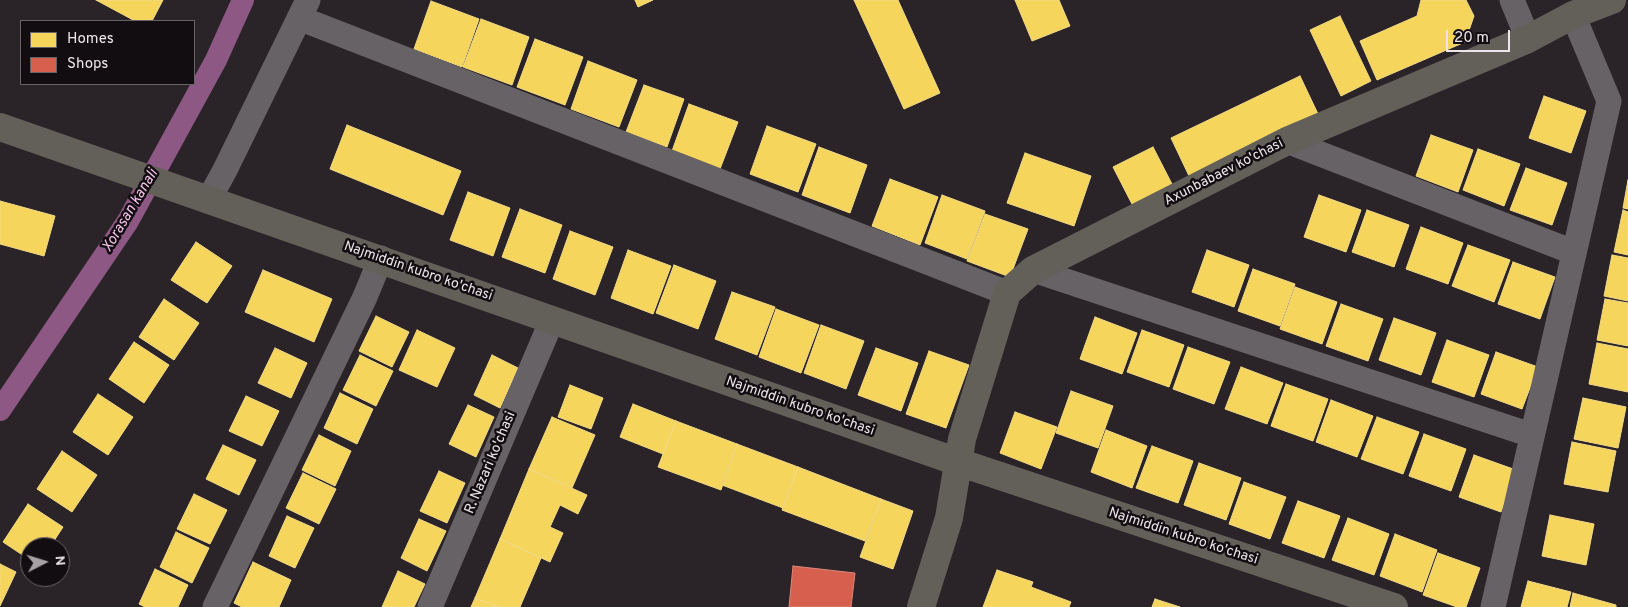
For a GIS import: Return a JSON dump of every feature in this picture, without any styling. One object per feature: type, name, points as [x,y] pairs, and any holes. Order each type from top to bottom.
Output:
[{"type":"main road","name":"Axunbabaev ko'chasi","points":[[1007,293],[1033,270],[1286,140],[1528,39],[1573,15],[1612,0]]},
{"type":"main road","name":"Najmiddin kubro ko'chasi","points":[[0,127],[132,171],[208,201],[381,258],[958,462],[1394,607]]},
{"type":"main road","points":[[921,607],[949,518],[962,438],[1007,293]]},
{"type":"street","points":[[1512,0],[1528,39]]},
{"type":"street","points":[[208,201],[304,9],[1007,293]]},
{"type":"street","points":[[1493,607],[1608,101],[1573,15]]},
{"type":"street","points":[[1286,140],[1573,252]]},
{"type":"street","points":[[215,607],[365,297],[381,258]]},
{"type":"street","points":[[1033,270],[1531,435]]},
{"type":"street","name":"R. Nazari ko'chasi","points":[[430,607],[552,320]]},
{"type":"building: Homes","points":[[96,0],[163,0],[153,20],[133,20]]},
{"type":"building: Homes","points":[[635,0],[653,0],[638,7]]},
{"type":"building: Homes","points":[[854,0],[898,0],[940,93],[904,109]]},
{"type":"building: Homes","points":[[1015,0],[1059,0],[1070,26],[1032,41]]},
{"type":"building: Homes","points":[[1421,0],[1466,0],[1474,16],[1465,42],[1377,80],[1360,41],[1417,16]]},
{"type":"building: Homes","points":[[431,1],[479,19],[462,67],[414,49]]},
{"type":"building: Homes","points":[[1340,16],[1371,81],[1341,96],[1310,30]]},
{"type":"building: Homes","points":[[481,19],[529,37],[512,85],[463,67]]},
{"type":"building: Homes","points":[[535,39],[583,57],[565,105],[517,87]]},
{"type":"building: Homes","points":[[588,61],[637,80],[619,127],[571,109]]},
{"type":"building: Homes","points":[[1300,76],[1319,116],[1190,178],[1171,138]]},
{"type":"building: Homes","points":[[644,85],[684,99],[667,147],[626,132]]},
{"type":"building: Homes","points":[[1544,96],[1586,111],[1571,153],[1529,138]]},
{"type":"building: Homes","points":[[689,104],[738,122],[720,169],[672,151]]},
{"type":"building: Homes","points":[[347,125],[461,171],[443,215],[330,169]]},
{"type":"building: Homes","points":[[767,126],[816,144],[798,192],[750,174]]},
{"type":"building: Homes","points":[[1431,135],[1473,150],[1458,192],[1416,176]]},
{"type":"building: Homes","points":[[819,147],[867,165],[850,213],[802,195]]},
{"type":"building: Homes","points":[[1153,147],[1173,186],[1133,206],[1113,167]]},
{"type":"building: Homes","points":[[1478,149],[1520,164],[1504,206],[1463,190]]},
{"type":"building: Homes","points":[[1025,153],[1091,176],[1074,226],[1007,203]]},
{"type":"building: Homes","points":[[1526,168],[1567,183],[1552,225],[1510,210]]},
{"type":"building: Homes","points":[[890,179],[938,197],[920,245],[872,226]]},
{"type":"building: Homes","points":[[1628,180],[1628,209],[1623,208]]},
{"type":"building: Homes","points":[[468,192],[510,208],[493,256],[450,240]]},
{"type":"building: Homes","points":[[942,195],[985,211],[967,259],[925,243]]},
{"type":"building: Homes","points":[[1319,195],[1361,210],[1346,252],[1304,237]]},
{"type":"building: Homes","points":[[0,201],[55,216],[44,256],[0,244]]},
{"type":"building: Homes","points":[[520,209],[562,225],[545,273],[502,257]]},
{"type":"building: Homes","points":[[1367,210],[1409,225],[1394,267],[1352,252]]},
{"type":"building: Homes","points":[[1623,210],[1628,212],[1628,255],[1614,252]]},
{"type":"building: Homes","points":[[985,214],[1028,229],[1010,277],[967,261]]},
{"type":"building: Homes","points":[[1421,227],[1463,243],[1448,284],[1406,269]]},
{"type":"building: Homes","points":[[570,231],[613,247],[595,295],[553,279]]},
{"type":"building: Homes","points":[[196,242],[232,266],[207,303],[171,280]]},
{"type":"building: Homes","points":[[1468,245],[1510,260],[1494,302],[1452,286]]},
{"type":"building: Homes","points":[[628,250],[671,266],[653,314],[611,298]]},
{"type":"building: Homes","points":[[1207,250],[1249,265],[1234,307],[1192,292]]},
{"type":"building: Homes","points":[[1612,255],[1628,258],[1628,301],[1604,296]]},
{"type":"building: Homes","points":[[1513,262],[1555,277],[1540,319],[1498,304]]},
{"type":"building: Homes","points":[[674,265],[716,281],[698,329],[656,313]]},
{"type":"building: Homes","points":[[1253,269],[1295,284],[1280,326],[1238,311]]},
{"type":"building: Homes","points":[[263,270],[332,299],[314,342],[245,312]]},
{"type":"building: Homes","points":[[1295,287],[1337,302],[1322,344],[1280,329]]},
{"type":"building: Homes","points":[[732,292],[775,307],[757,355],[715,339]]},
{"type":"building: Homes","points":[[164,299],[199,323],[174,360],[139,337]]},
{"type":"building: Homes","points":[[1605,299],[1628,303],[1628,346],[1597,340]]},
{"type":"building: Homes","points":[[1341,304],[1383,319],[1368,361],[1326,346]]},
{"type":"building: Homes","points":[[776,309],[819,325],[801,373],[759,357]]},
{"type":"building: Homes","points":[[376,316],[409,332],[392,367],[359,351]]},
{"type":"building: Homes","points":[[1095,317],[1137,333],[1122,374],[1080,359]]},
{"type":"building: Homes","points":[[1394,318],[1436,333],[1421,375],[1379,360]]},
{"type":"building: Homes","points":[[821,325],[864,341],[846,389],[804,373]]},
{"type":"building: Homes","points":[[417,330],[455,348],[437,387],[399,370]]},
{"type":"building: Homes","points":[[1142,330],[1184,345],[1169,387],[1127,372]]},
{"type":"building: Homes","points":[[1447,340],[1489,355],[1474,397],[1432,382]]},
{"type":"building: Homes","points":[[134,342],[169,365],[144,403],[109,379]]},
{"type":"building: Homes","points":[[1597,343],[1628,349],[1628,392],[1589,384]]},
{"type":"building: Homes","points":[[1188,347],[1230,362],[1214,404],[1173,389]]},
{"type":"building: Homes","points":[[275,348],[307,363],[291,398],[258,383]]},
{"type":"building: Homes","points":[[876,348],[918,363],[901,411],[858,395]]},
{"type":"building: Homes","points":[[929,351],[969,365],[946,428],[906,414]]},
{"type":"building: Homes","points":[[1496,352],[1538,367],[1522,409],[1481,394]]},
{"type":"building: Homes","points":[[360,355],[393,371],[376,406],[343,390]]},
{"type":"building: Homes","points":[[492,355],[518,368],[500,408],[474,395]]},
{"type":"building: Homes","points":[[1241,367],[1283,383],[1267,424],[1225,409]]},
{"type":"building: Homes","points":[[1286,384],[1328,399],[1313,441],[1271,426]]},
{"type":"building: Homes","points":[[570,385],[603,398],[591,429],[558,417]]},
{"type":"building: Homes","points":[[1071,391],[1113,406],[1098,448],[1056,433]]},
{"type":"building: Homes","points":[[340,393],[373,409],[357,444],[324,428]]},
{"type":"building: Homes","points":[[98,394],[133,417],[108,455],[73,432]]},
{"type":"building: Homes","points":[[246,396],[279,411],[262,446],[229,431]]},
{"type":"building: Homes","points":[[1583,398],[1626,407],[1618,448],[1574,439]]},
{"type":"building: Homes","points":[[1331,400],[1373,416],[1357,457],[1316,442]]},
{"type":"building: Homes","points":[[633,404],[676,421],[663,454],[620,437]]},
{"type":"building: Homes","points":[[468,405],[494,417],[476,457],[449,444]]},
{"type":"building: Homes","points":[[1015,412],[1057,427],[1041,469],[1000,453]]},
{"type":"building: Homes","points":[[552,417],[595,435],[572,488],[529,469]]},
{"type":"building: Homes","points":[[1377,417],[1419,432],[1403,474],[1361,459]]},
{"type":"building: Homes","points":[[676,421],[737,444],[721,490],[658,467]]},
{"type":"building: Homes","points":[[1106,430],[1147,446],[1132,488],[1091,472]]},
{"type":"building: Homes","points":[[1424,434],[1466,449],[1451,491],[1409,476]]},
{"type":"building: Homes","points":[[319,435],[351,451],[335,486],[302,470]]},
{"type":"building: Homes","points":[[1572,442],[1616,451],[1608,492],[1564,484]]},
{"type":"building: Homes","points":[[737,444],[798,467],[783,508],[722,485]]},
{"type":"building: Homes","points":[[223,445],[256,460],[239,495],[206,479]]},
{"type":"building: Homes","points":[[1152,446],[1193,461],[1178,503],[1136,488]]},
{"type":"building: Homes","points":[[62,451],[97,475],[72,512],[37,489]]},
{"type":"building: Homes","points":[[1474,455],[1516,470],[1501,512],[1459,497]]},
{"type":"building: Homes","points":[[1199,463],[1241,478],[1226,520],[1184,505]]},
{"type":"building: Homes","points":[[798,467],[881,499],[865,541],[782,510]]},
{"type":"building: Homes","points":[[529,469],[587,495],[578,514],[560,505],[550,527],[563,533],[550,562],[500,539]]},
{"type":"building: Homes","points":[[439,471],[465,483],[447,523],[420,511]]},
{"type":"building: Homes","points":[[303,473],[336,489],[319,524],[286,508]]},
{"type":"building: Homes","points":[[1244,482],[1286,497],[1270,539],[1229,524]]},
{"type":"building: Homes","points":[[194,494],[227,510],[210,544],[177,529]]},
{"type":"building: Homes","points":[[881,499],[913,511],[893,569],[860,557]]},
{"type":"building: Homes","points":[[1298,501],[1340,516],[1324,558],[1282,543]]},
{"type":"building: Homes","points":[[28,504],[63,527],[56,537],[20,537],[20,553],[3,542]]},
{"type":"building: Homes","points":[[1550,515],[1594,524],[1586,565],[1542,556]]},
{"type":"building: Homes","points":[[287,516],[314,528],[295,568],[269,556]]},
{"type":"building: Homes","points":[[1348,518],[1389,534],[1374,575],[1332,560]]},
{"type":"building: Homes","points":[[419,519],[446,531],[427,571],[401,558]]},
{"type":"building: Homes","points":[[176,532],[209,548],[192,583],[160,567]]},
{"type":"building: Homes","points":[[1395,534],[1437,550],[1422,592],[1380,576]]},
{"type":"building: Homes","points":[[500,539],[541,558],[520,607],[499,607],[475,598]]},
{"type":"building: Homes","points":[[1438,553],[1480,568],[1466,607],[1457,607],[1423,595]]},
{"type":"building: Homes","points":[[253,562],[291,580],[279,607],[242,607],[234,603]]},
{"type":"building: Homes","points":[[0,564],[16,572],[0,606]]},
{"type":"building: Homes","points":[[155,569],[188,585],[178,607],[145,607],[139,604]]},
{"type":"building: Homes","points":[[997,570],[1033,582],[1031,587],[1071,602],[1069,607],[983,607]]},
{"type":"building: Homes","points":[[398,571],[425,584],[414,607],[382,607]]},
{"type":"building: Homes","points":[[1528,581],[1571,592],[1567,607],[1521,607]]},
{"type":"building: Homes","points":[[1573,593],[1616,605],[1616,607],[1570,607]]},
{"type":"building: Homes","points":[[475,598],[499,607],[471,607]]},
{"type":"building: Homes","points":[[1155,599],[1180,607],[1152,607]]},
{"type":"building: Shops","points":[[793,566],[855,573],[851,607],[789,607]]},
{"type":"waterway","name":"Xorasan kanali","points":[[0,410],[128,221],[216,60],[243,0]]}]
